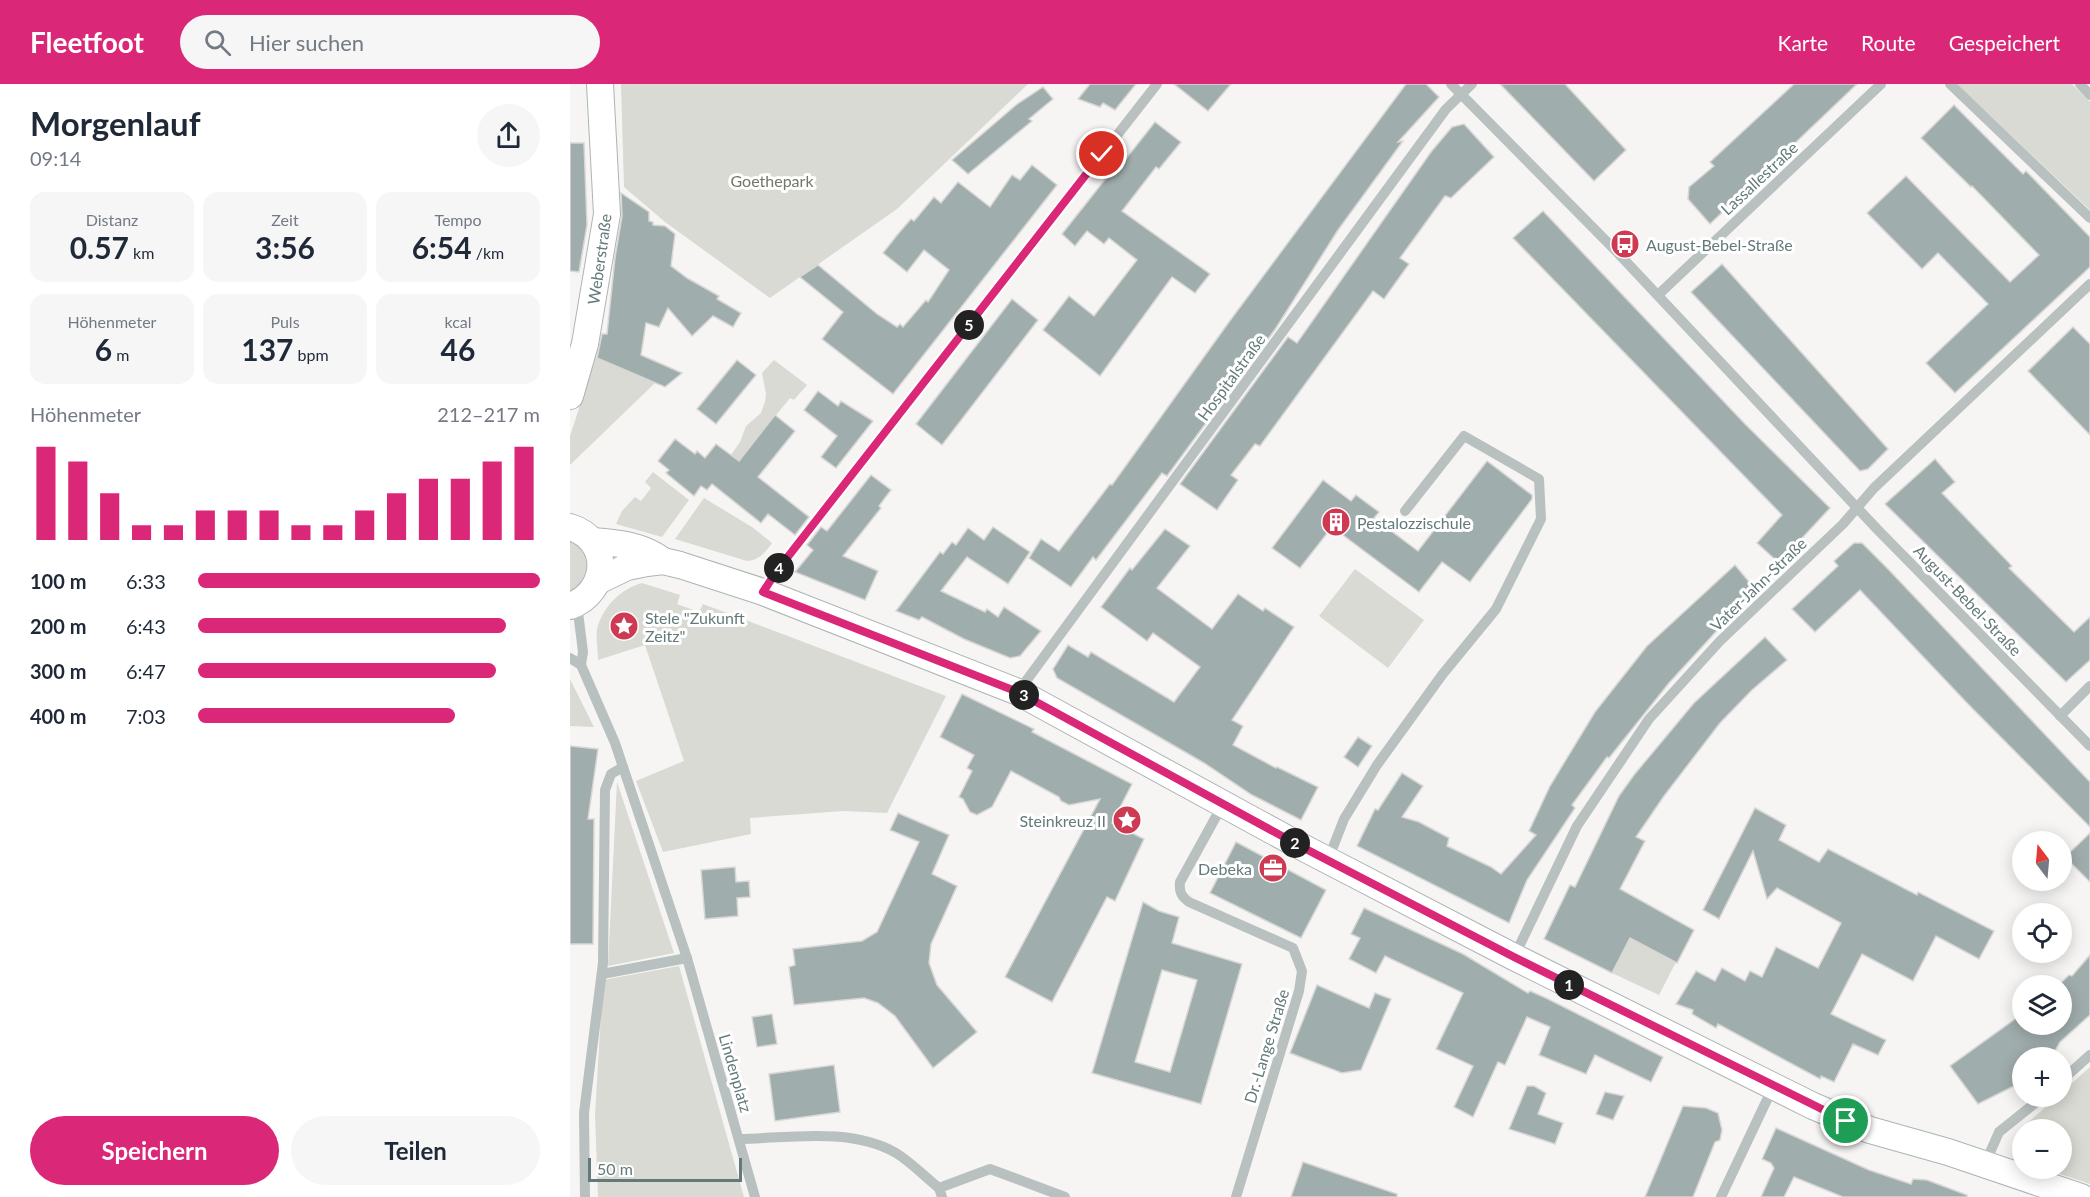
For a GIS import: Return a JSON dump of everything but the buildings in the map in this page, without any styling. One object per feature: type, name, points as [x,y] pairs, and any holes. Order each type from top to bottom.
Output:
[{"type":"main road","name":"Weberstraße","points":[[570,396],[587,333],[607,214],[600,84]]},
{"type":"main road","points":[[570,527],[581,531],[592,542],[600,561],[598,581],[588,597],[573,605]]},
{"type":"main road","points":[[592,542],[618,543],[650,551],[663,561],[763,592],[1018,692],[1328,860],[1514,957],[1773,1087],[1870,1130],[1985,1164],[2081,1197]]},
{"type":"main road","points":[[598,581],[627,567],[663,561]]},
{"type":"street","points":[[763,592],[783,563],[1157,84]]},
{"type":"street","name":"August-Bebel-Straße","points":[[1451,84],[1658,295],[1857,507],[2090,746]]},
{"type":"street","name":"Hospitalstraße","points":[[1018,692],[1446,109],[1472,84]]},
{"type":"street","name":"Lassallestraße","points":[[1658,295],[1881,84]]},
{"type":"street","points":[[1950,84],[2090,218]]},
{"type":"street","points":[[2080,84],[2090,95]]},
{"type":"street","name":"Vater-Jahn-Straße","points":[[1514,957],[1577,826],[1649,719],[1720,641],[1874,488],[2090,284]]},
{"type":"street","points":[[1328,860],[1344,819],[1377,765],[1442,675],[1496,609],[1541,519],[1539,479],[1464,436],[1404,511]]},
{"type":"street","points":[[570,658],[580,665],[584,652],[573,605]]},
{"type":"street","name":"Lindenplatz","points":[[580,665],[615,743],[687,958],[755,1197]]},
{"type":"street","points":[[2060,716],[2090,686]]},
{"type":"street","points":[[585,1197],[584,1113],[602,974],[605,790],[611,774],[623,767]]},
{"type":"street","name":"Dr.-Lange Straße","points":[[1224,804],[1180,882],[1179,890],[1182,897],[1293,948],[1302,971],[1299,991],[1236,1197]]},
{"type":"street","points":[[602,974],[687,958]]},
{"type":"street","points":[[2072,1071],[2090,1055]]},
{"type":"street","points":[[1721,1197],[1773,1087]]},
{"type":"street","points":[[1985,1164],[1999,1132],[2030,1107]]},
{"type":"street","points":[[740,1139],[834,1137],[866,1141],[896,1153],[941,1193],[990,1169],[1065,1197]]},
{"type":"green space","name":"Goethepark","points":[[621,84],[1028,84],[897,209],[770,298],[665,222],[624,187]]},
{"type":"green space","points":[[1957,84],[2072,84],[2090,102],[2090,210]]},
{"type":"green space","points":[[596,357],[655,383],[570,465],[570,436]]},
{"type":"green space","points":[[774,360],[807,385],[794,400],[790,398],[733,468],[726,462],[740,442],[746,426],[761,413],[766,394],[762,373]]},
{"type":"green space","points":[[653,472],[689,500],[662,537],[616,524],[622,511],[635,497],[641,501],[651,488],[645,482]]},
{"type":"green space","points":[[704,498],[752,527],[772,543],[767,550],[755,559],[747,561],[675,539]]},
{"type":"green space","points":[[570,540],[583,552],[588,566],[584,581],[570,592]]},
{"type":"green space","points":[[1355,569],[1424,620],[1388,668],[1319,616]]},
{"type":"green space","points":[[642,583],[680,595],[677,604],[699,612],[703,604],[946,696],[887,813],[843,811],[750,818],[751,834],[663,852],[636,781],[684,761],[645,645],[598,660],[597,629],[605,610],[621,593]]},
{"type":"green space","points":[[570,679],[594,727],[570,726]]},
{"type":"green space","points":[[617,782],[674,953],[608,966]]},
{"type":"green space","points":[[1630,938],[1676,962],[1659,995],[1612,973]]},
{"type":"green space","points":[[679,966],[744,1197],[598,1197],[595,1115],[603,980]]},
{"type":"green space","points":[[2090,1067],[2090,1184],[2072,1178],[2072,1119],[2032,1119],[2046,1107],[2072,1107],[2072,1083]]},
{"type":"place","name":"August-Bebel-Straße","points":[[1625,244]]},
{"type":"place","name":"Pestalozzischule","points":[[1336,522]]},
{"type":"place","name":"Stele \"Zukunft Zeitz\"","points":[[624,626]]},
{"type":"place","name":"Steinkreuz II","points":[[1127,820]]},
{"type":"place","name":"Debeka","points":[[1273,868]]},
{"type":"route","points":[[1102,154],[776,572],[763,592],[1018,692],[1302,847],[1514,957],[1773,1087],[1846,1121]]}]
